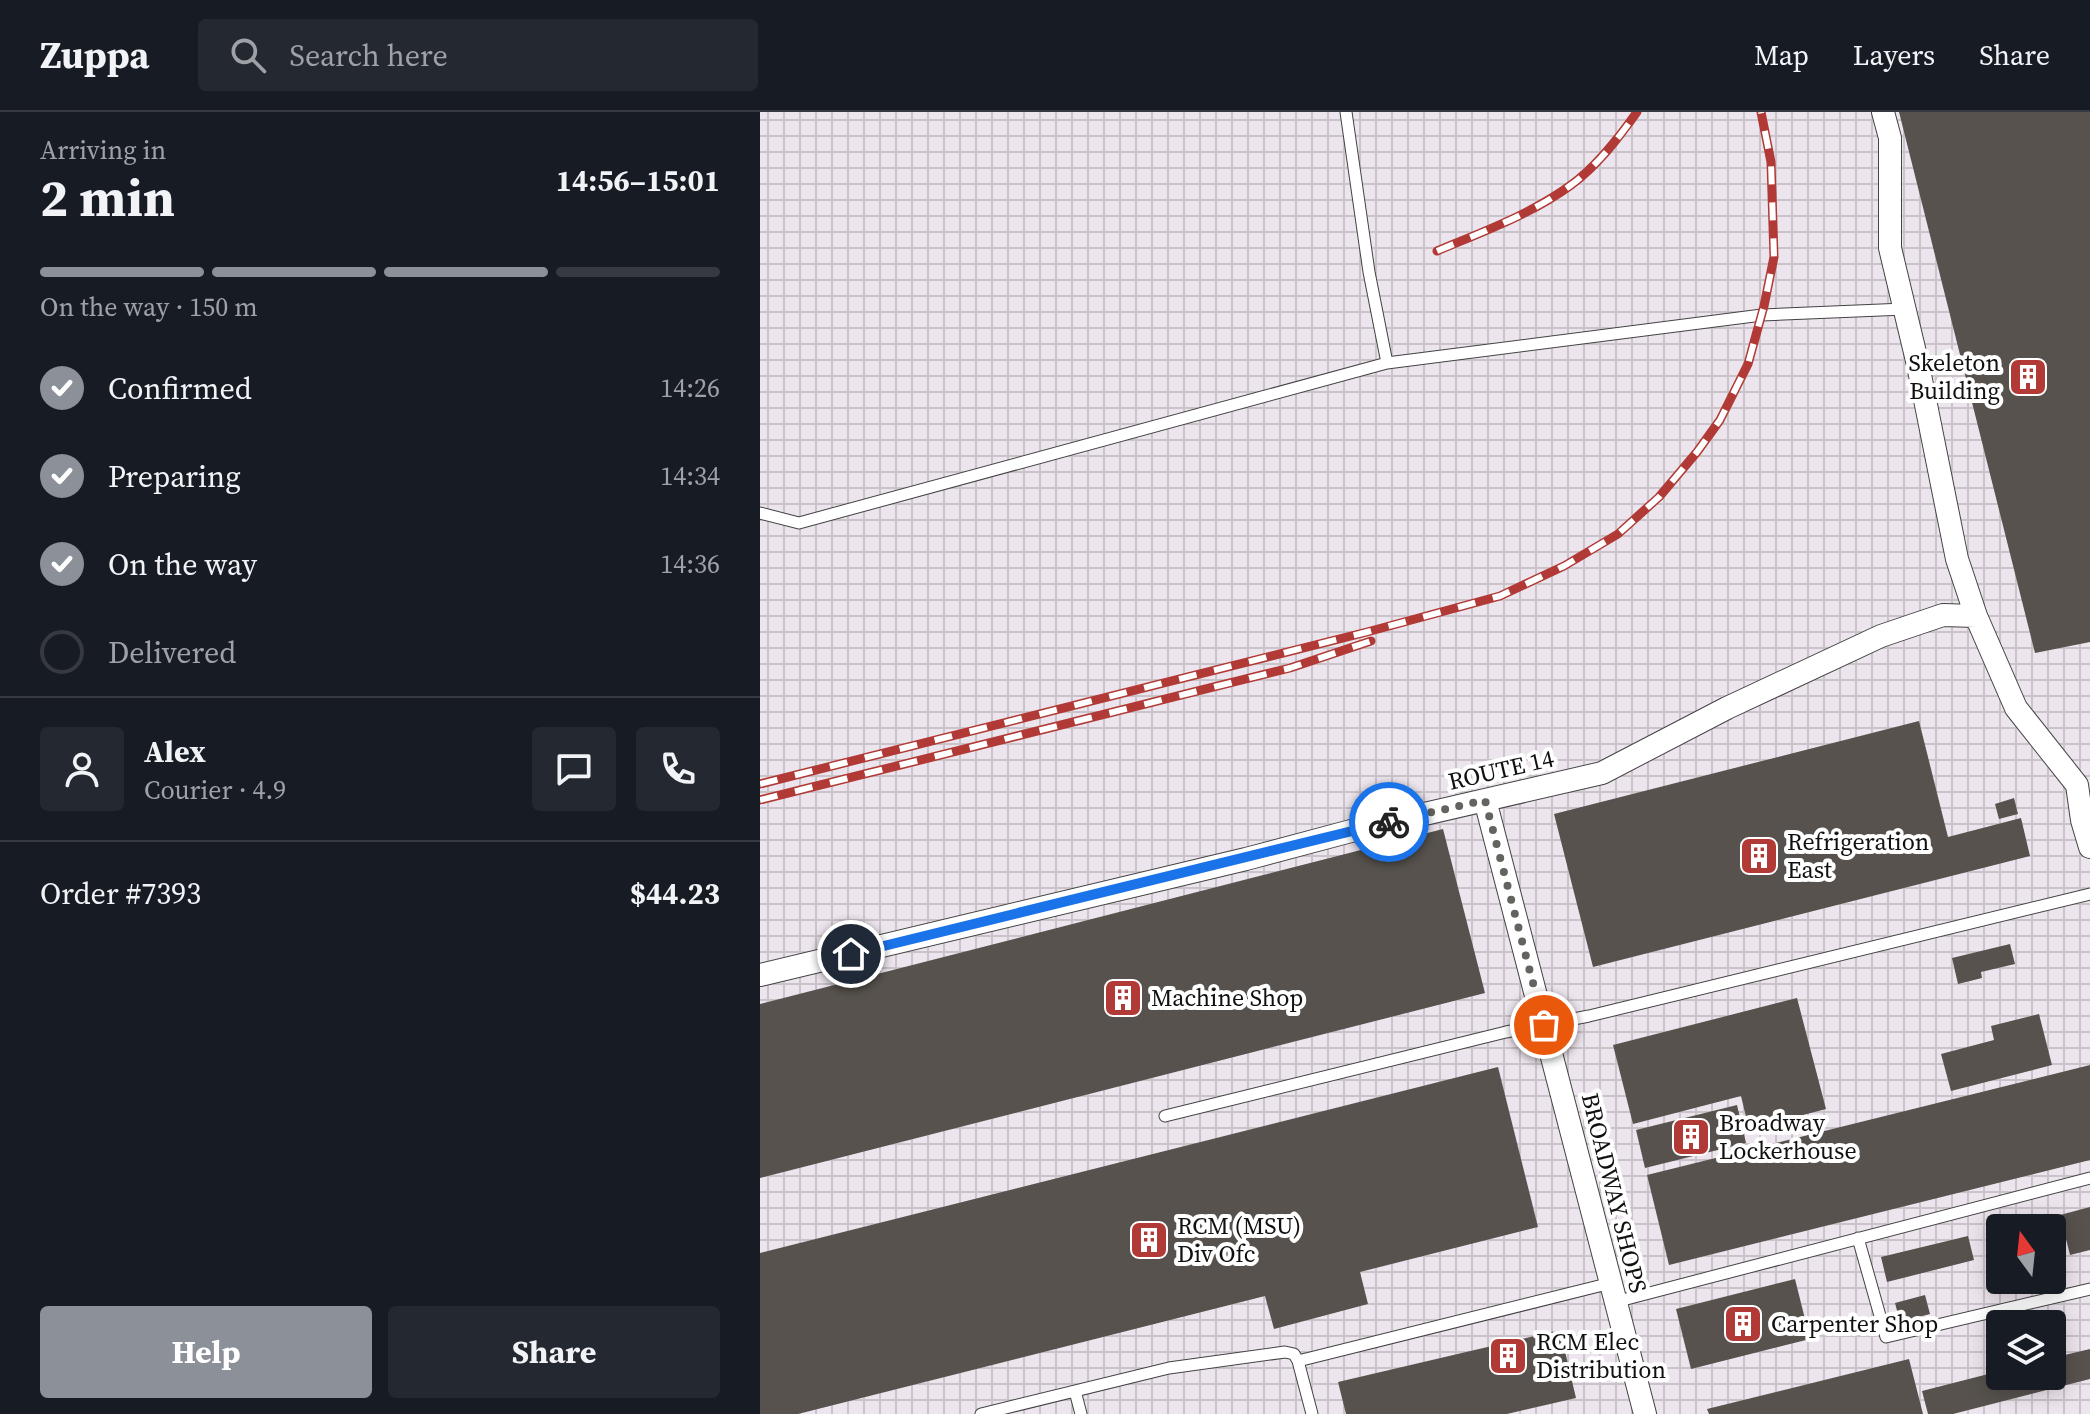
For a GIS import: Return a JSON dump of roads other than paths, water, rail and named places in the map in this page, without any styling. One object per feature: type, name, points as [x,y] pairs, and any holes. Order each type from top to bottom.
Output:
[{"type":"street","points":[[1883,112],[1890,138],[1890,248],[1918,365],[1957,559],[1976,616],[2016,708],[2083,781],[2082,820],[2090,847]]},
{"type":"street","name":"ROUTE 14","points":[[760,975],[1602,773],[1727,708],[1881,636],[1943,615],[1976,616]]},
{"type":"street","name":"BROADWAY SHOPS","points":[[1485,800],[1645,1414]]},
{"type":"lane","points":[[1346,112],[1369,272],[1387,363]]},
{"type":"lane","points":[[760,513],[799,523],[1387,363],[1762,315],[1905,309]]},
{"type":"lane","points":[[1165,1116],[2090,894]]},
{"type":"lane","points":[[1298,1361],[1858,1238],[2090,1178]]},
{"type":"lane","points":[[1858,1238],[1886,1337],[2090,1289]]},
{"type":"lane","points":[[981,1414],[1169,1368],[1285,1352],[1294,1354],[1298,1361],[1312,1414]]},
{"type":"lane","points":[[1075,1391],[1081,1414]]},
{"type":"railway","points":[[1437,251],[1522,214],[1571,185],[1607,152],[1637,112]]},
{"type":"railway","points":[[760,784],[1500,596],[1564,566],[1618,534],[1659,497],[1697,452],[1720,420],[1748,364],[1774,257],[1771,162],[1761,112]]},
{"type":"railway","points":[[760,800],[1290,668],[1371,641]]},
{"type":"place","name":"Skeleton Building","points":[[2028,377]]},
{"type":"place","name":"Refrigeration East","points":[[1759,856]]},
{"type":"place","name":"Machine Shop","points":[[1123,998]]},
{"type":"place","name":"Broadway Lockerhouse","points":[[1691,1137]]},
{"type":"place","name":"RCM (MSU) Div Ofc","points":[[1149,1240]]},
{"type":"place","name":"Carpenter Shop","points":[[1743,1324]]},
{"type":"place","name":"RCM Elec Distribution","points":[[1508,1356]]}]
